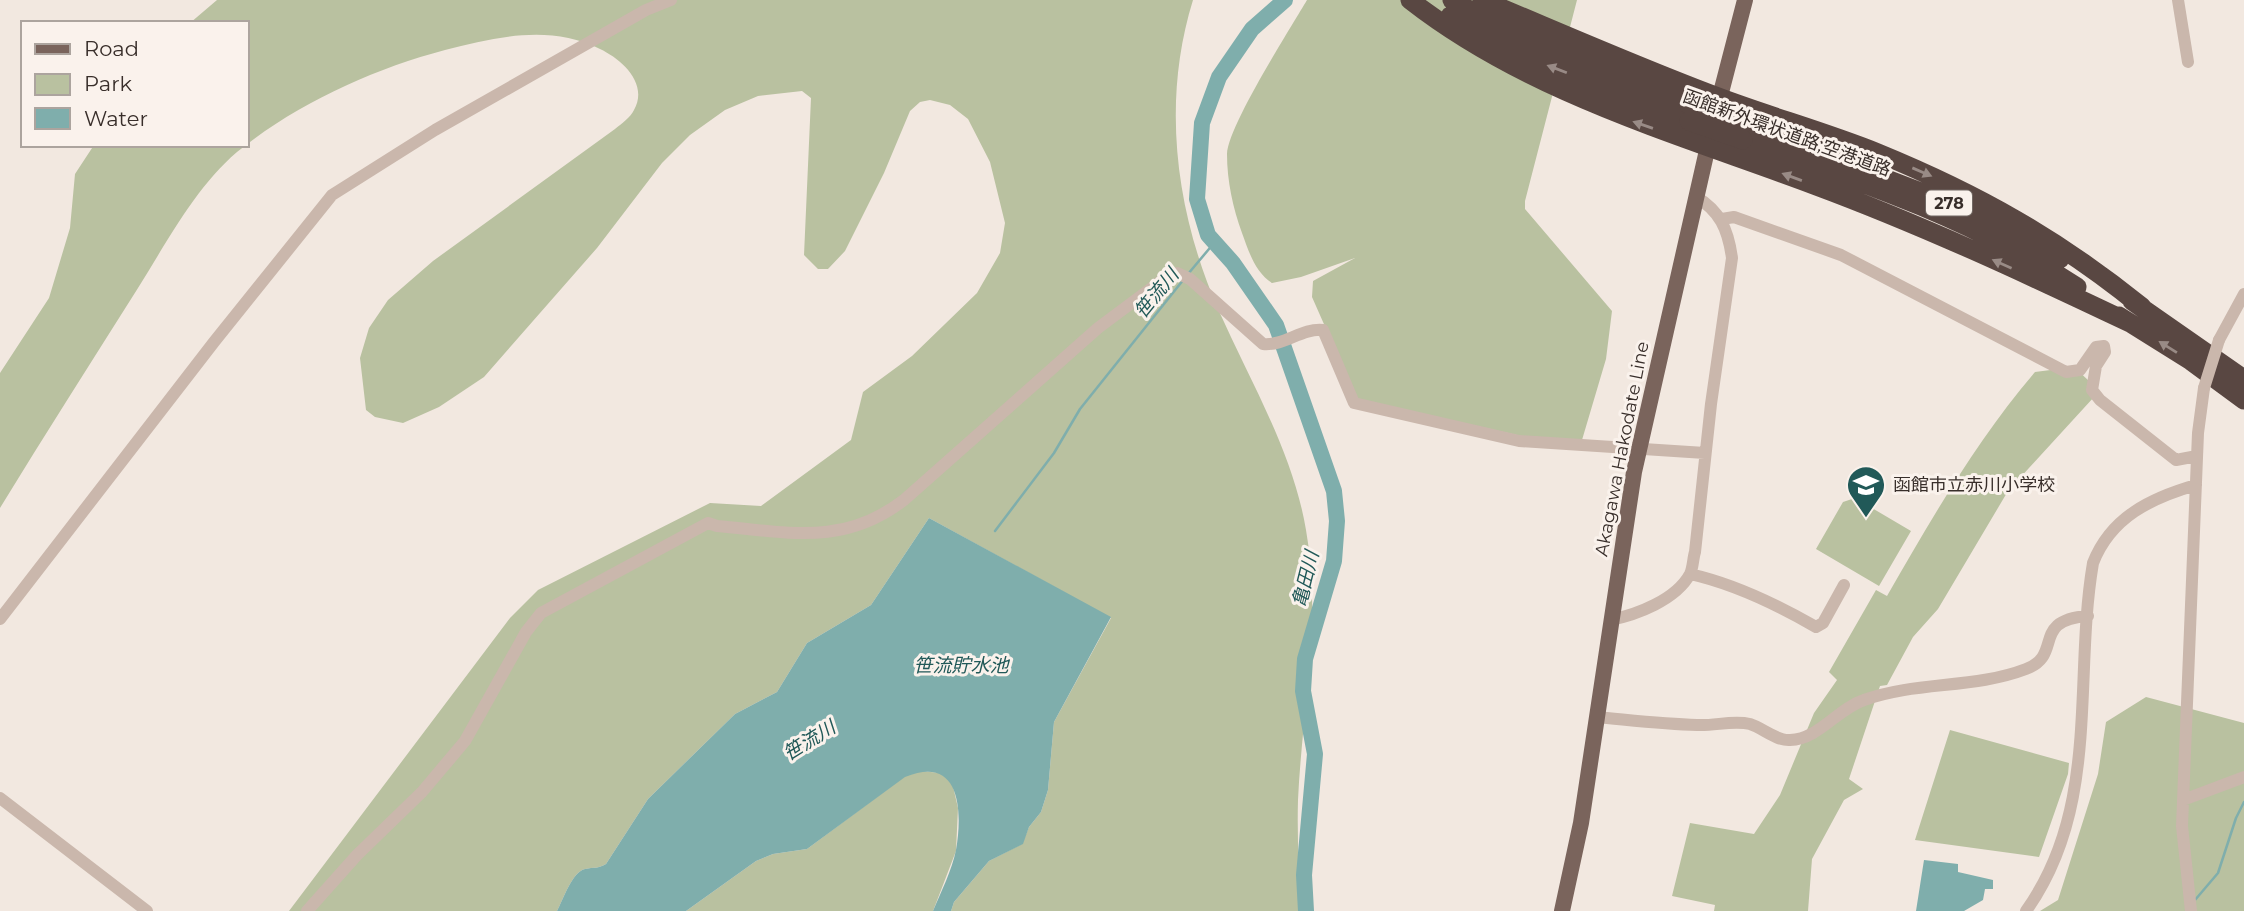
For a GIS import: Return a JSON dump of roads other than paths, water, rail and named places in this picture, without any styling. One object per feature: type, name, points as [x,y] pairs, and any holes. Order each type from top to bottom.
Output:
[{"type":"highway","points":[[1410,0],[1477,47],[1628,120],[1816,186],[2136,315]]},
{"type":"highway","name":"函館新外環状道路;空港道路","points":[[1420,0],[1539,62],[1743,132],[1978,232],[2136,315]]},
{"type":"highway","name":"函館新外環状道路;空港道路","points":[[1452,0],[1488,21],[1688,112]]},
{"type":"highway","points":[[1482,0],[1720,98],[1875,152],[1984,201],[2085,261],[2136,315]]},
{"type":"highway","name":"278","points":[[2136,315],[2244,379]]},
{"type":"highway","name":"278","points":[[2136,315],[2191,361],[2244,400]]},
{"type":"main road","name":"Akagawa Hakodate Line","points":[[1563,911],[1581,823],[1609,620],[1639,448],[1695,196],[1745,0]]},
{"type":"street","points":[[0,620],[222,331],[332,195],[435,130],[646,10],[671,0]]},
{"type":"street","points":[[2178,0],[2188,62]]},
{"type":"street","points":[[1609,620],[1633,616],[1666,596],[1690,574],[1731,273],[1730,243],[1722,219],[1716,210],[1695,196]]},
{"type":"street","points":[[1722,219],[1734,217],[1841,255],[2066,372],[2080,370],[2096,348],[2104,346],[2105,352],[2096,366],[2092,390],[2176,460],[2197,456]]},
{"type":"street","points":[[307,911],[458,750],[478,721],[526,632],[541,613],[708,523],[717,526],[830,533],[874,521],[904,500],[1133,299],[1168,275],[1186,277],[1257,342],[1276,344],[1313,329],[1322,330],[1354,403],[1519,440],[1705,453]]},
{"type":"street","points":[[2190,911],[2184,861],[2183,800],[2197,456],[2204,388],[2219,340],[2244,294]]},
{"type":"street","points":[[2026,911],[2056,851],[2076,786],[2083,729],[2093,562],[2107,534],[2127,515],[2147,504],[2196,485]]},
{"type":"street","points":[[1690,574],[1719,580],[1782,607],[1816,627],[1823,623],[1844,584]]},
{"type":"street","points":[[1596,717],[1700,725],[1750,724],[1788,740],[1809,736],[1860,701],[1891,691],[1938,683],[1975,682],[2026,669],[2044,654],[2059,621],[2064,617],[2088,616]]},
{"type":"street","points":[[2183,800],[2244,777]]},
{"type":"street","points":[[0,798],[147,911]]},
{"type":"water","name":"笹流貯水池","points":[[929,518],[1111,617],[1054,722],[1048,790],[1041,812],[1029,827],[1023,844],[989,861],[954,902],[951,911],[933,911],[954,858],[959,818],[954,790],[947,779],[937,773],[923,772],[905,777],[807,849],[773,854],[756,861],[686,911],[557,911],[568,887],[580,871],[606,864],[648,799],[735,714],[777,692],[807,643],[871,605]]},
{"type":"water","points":[[1924,860],[1958,864],[1958,872],[1993,880],[1993,889],[1985,889],[1983,900],[1964,911],[1916,911]]},
{"type":"waterway","name":"亀田川","points":[[1285,0],[1252,29],[1219,77],[1202,123],[1197,199],[1208,235],[1233,263],[1276,325],[1334,491],[1337,521],[1334,561],[1305,659],[1303,691],[1315,754],[1304,875],[1306,911]]},
{"type":"waterway","name":"笹流川","points":[[1188,274],[1214,243]]},
{"type":"waterway","name":"笹流川","points":[[995,531],[1054,453],[1080,409],[1184,279]]},
{"type":"waterway","points":[[2195,900],[2218,873],[2244,802]]},
{"type":"place","name":"函館市立赤川小学校","points":[[1866,519]]}]
